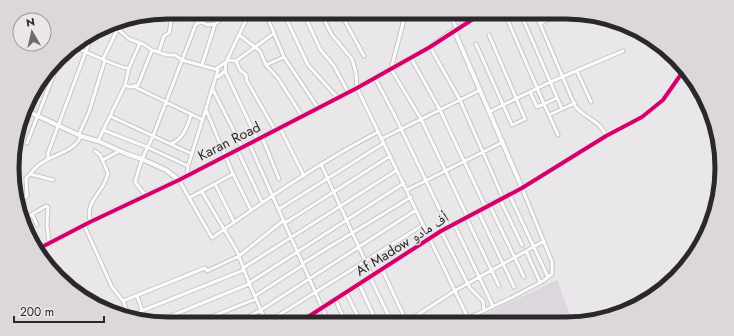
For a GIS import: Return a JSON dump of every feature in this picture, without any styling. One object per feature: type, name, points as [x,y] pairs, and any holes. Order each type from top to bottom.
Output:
[{"type":"street","points":[[159,51],[164,36],[169,33],[171,20],[175,19]]},
{"type":"street","points":[[197,19],[208,25],[215,24],[221,19]]},
{"type":"street","points":[[247,19],[226,61],[225,71],[260,138],[279,179]]},
{"type":"street","points":[[267,19],[284,57],[318,108]]},
{"type":"street","points":[[286,19],[308,65],[338,98]]},
{"type":"street","points":[[306,19],[320,49],[334,66],[348,92]]},
{"type":"street","points":[[324,19],[332,36],[352,60],[356,73],[357,88],[411,197],[429,239],[468,317]]},
{"type":"street","points":[[344,19],[364,56]]},
{"type":"street","points":[[404,19],[392,69],[421,119],[499,286]]},
{"type":"street","points":[[451,19],[544,241],[553,266],[552,274],[548,278],[470,317]]},
{"type":"street","points":[[455,29],[472,19]]},
{"type":"street","points":[[507,19],[558,135]]},
{"type":"street","points":[[523,19],[562,109]]},
{"type":"street","points":[[538,19],[580,112],[604,130],[606,136]]},
{"type":"street","points":[[540,23],[550,19]]},
{"type":"street","points":[[146,195],[135,182],[142,159],[153,136],[196,24],[202,22]]},
{"type":"street","points":[[202,65],[215,24]]},
{"type":"street","points":[[22,200],[27,196],[26,178],[48,158],[66,151],[77,142],[89,112],[104,59],[118,29],[129,39],[152,50],[159,51],[167,55],[175,55],[182,60],[216,69]]},
{"type":"street","name":"Karan Road","points":[[41,246],[179,180],[338,98],[430,47],[455,29]]},
{"type":"street","points":[[216,69],[226,61],[236,61],[273,34]]},
{"type":"street","points":[[239,35],[256,46],[260,51],[266,65],[278,78],[302,116]]},
{"type":"street","points":[[476,44],[512,125],[525,119],[489,35]]},
{"type":"street","points":[[48,158],[48,153],[89,41]]},
{"type":"street","points":[[98,141],[125,85],[129,68],[140,43]]},
{"type":"street","points":[[430,47],[460,100],[522,245]]},
{"type":"street","points":[[79,49],[104,59],[117,67],[129,68]]},
{"type":"street","points":[[133,86],[138,85],[152,50]]},
{"type":"street","points":[[489,112],[563,76],[623,51]]},
{"type":"street","points":[[266,65],[284,57]]},
{"type":"street","points":[[411,58],[440,110],[524,277]]},
{"type":"street","points":[[236,61],[240,70],[246,75],[247,81],[278,129],[304,176]]},
{"type":"street","points":[[187,176],[188,166],[212,88],[217,77],[218,70],[216,69]]},
{"type":"street","points":[[577,70],[591,102]]},
{"type":"street","points":[[27,144],[55,71]]},
{"type":"street","points":[[217,77],[225,71]]},
{"type":"street","points":[[522,188],[606,136],[642,117],[663,100],[681,74]]},
{"type":"street","points":[[375,78],[448,227]]},
{"type":"street","points":[[125,85],[133,86],[165,103],[203,120]]},
{"type":"street","points":[[212,88],[242,147]]},
{"type":"street","points":[[381,139],[480,90]]},
{"type":"street","points":[[530,92],[537,108],[557,98]]},
{"type":"street","points":[[549,115],[575,102]]},
{"type":"street","points":[[206,110],[233,174],[252,210]]},
{"type":"street","points":[[30,112],[80,135],[98,141],[166,170],[179,180],[212,238],[262,202],[342,150],[378,132]]},
{"type":"street","points":[[172,143],[178,141],[184,132],[190,114]]},
{"type":"street","points":[[110,116],[172,143],[192,154]]},
{"type":"street","points":[[103,130],[147,147],[188,166]]},
{"type":"street","points":[[407,190],[503,142]]},
{"type":"street","points":[[249,143],[326,317]]},
{"type":"street","points":[[279,209],[384,143]]},
{"type":"street","points":[[237,150],[262,202]]},
{"type":"street","points":[[103,160],[119,151]]},
{"type":"street","points":[[90,222],[88,211],[89,206],[96,194],[102,190],[108,173],[103,160],[98,153],[95,152]]},
{"type":"street","points":[[123,301],[205,268],[207,271],[239,256],[284,222],[390,156]]},
{"type":"street","points":[[321,164],[389,317]]},
{"type":"street","points":[[136,313],[244,269],[291,236],[397,170]]},
{"type":"street","points":[[30,174],[53,180]]},
{"type":"street","points":[[190,198],[233,174]]},
{"type":"street","points":[[168,317],[249,284],[297,250],[404,183]]},
{"type":"street","points":[[215,184],[234,222]]},
{"type":"street","name":"Af Madow أف مادو","points":[[308,317],[441,231],[477,210],[522,188]]},
{"type":"street","points":[[202,192],[239,256],[249,284],[264,317]]},
{"type":"street","points":[[509,194],[548,278]]},
{"type":"street","points":[[209,317],[255,297],[303,264],[411,197]]},
{"type":"street","points":[[27,217],[39,209],[46,206],[48,208],[47,225],[49,242]]},
{"type":"street","points":[[248,317],[261,310],[416,210]]},
{"type":"street","points":[[477,210],[514,287]]},
{"type":"street","points":[[32,214],[36,224]]},
{"type":"street","points":[[276,317],[423,224]]},
{"type":"street","points":[[454,224],[493,306]]},
{"type":"street","points":[[84,225],[112,287],[123,301],[127,311]]},
{"type":"street","points":[[441,231],[468,284],[482,301],[484,310]]},
{"type":"street","points":[[415,317],[455,291],[544,241]]},
{"type":"street","points":[[526,251],[540,282]]},
{"type":"street","points":[[382,269],[403,317]]},
{"type":"street","points":[[359,284],[374,317]]},
{"type":"street","points":[[346,292],[358,317]]},
{"type":"street","points":[[137,296],[143,315]]},
{"type":"street","points":[[335,300],[343,317]]},
{"type":"shaded area","points":[[557,280],[571,317],[566,317],[479,317]]},
{"type":"cycle path","points":[[42,247],[90,222],[179,180],[357,88],[430,47],[473,19]]},
{"type":"cycle path","points":[[308,317],[441,231],[522,188],[606,136],[642,117],[663,100],[681,74]]}]
